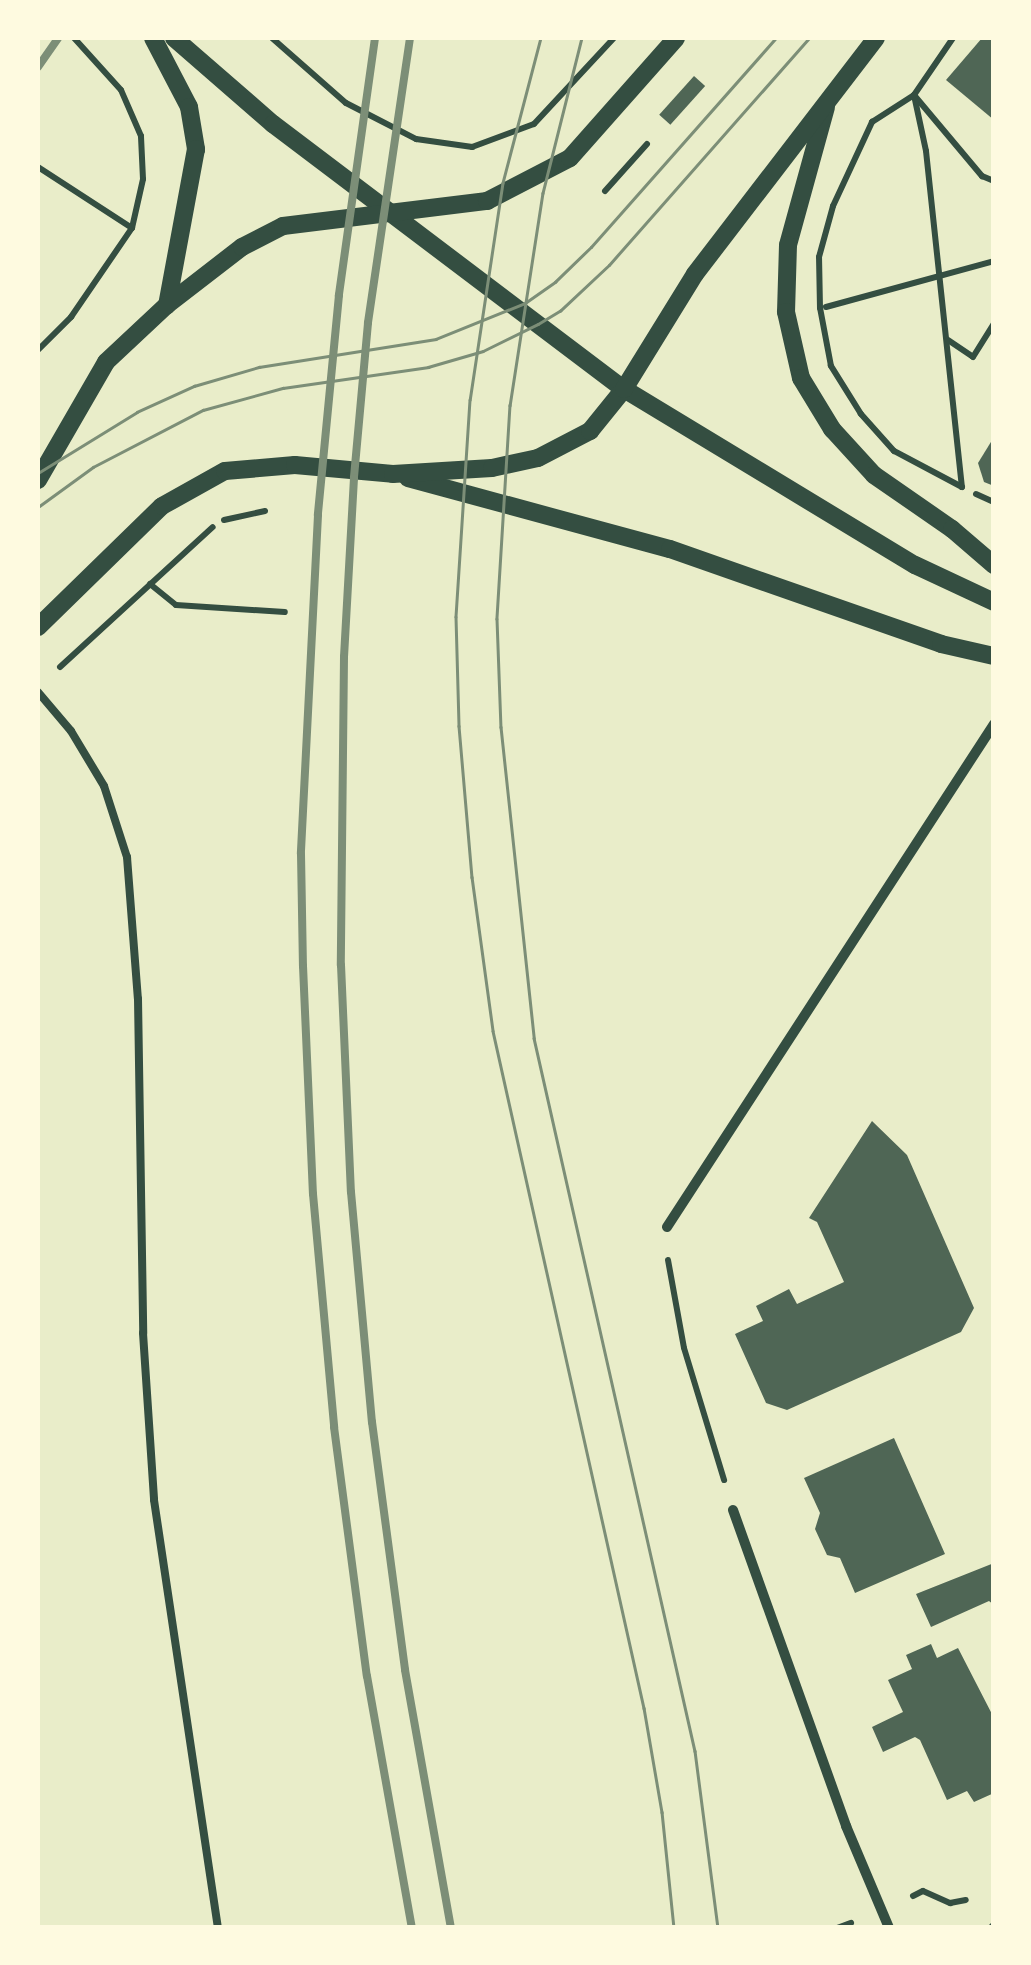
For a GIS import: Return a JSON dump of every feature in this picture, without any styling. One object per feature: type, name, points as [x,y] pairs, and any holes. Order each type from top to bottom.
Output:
[{"type":"street","points":[[152,38],[188,107],[196,148],[166,305]]},
{"type":"street","points":[[174,38],[273,124],[624,388],[900,556],[994,602]]},
{"type":"street","points":[[38,480],[106,362],[166,305],[242,248],[283,226],[392,216],[487,201],[570,158],[676,38]]},
{"type":"street","points":[[38,627],[162,506],[208,478],[243,466],[294,465],[393,474],[492,468],[538,458],[590,431],[624,388],[695,274],[876,38]]},
{"type":"street","points":[[830,94],[788,246],[786,312],[801,378],[832,429],[874,475],[994,564]]},
{"type":"street","points":[[393,474],[670,549],[941,644],[994,656]]},
{"type":"street","points":[[667,1228],[994,724]]},
{"type":"street","points":[[733,1510],[889,1928]]},
{"type":"lane","points":[[38,692],[71,731],[104,786],[127,857],[138,999],[143,1332],[154,1500],[218,1928]]},
{"type":"path","points":[[38,350],[70,316],[132,228],[143,179],[141,136],[121,90],[74,38]]},
{"type":"path","points":[[272,38],[346,103],[416,138],[472,147],[534,124],[614,38]]},
{"type":"path","points":[[914,95],[926,151],[962,487],[894,451],[862,414],[831,366],[820,308],[819,257],[833,206],[872,122],[914,95],[952,38]]},
{"type":"path","points":[[914,95],[982,176],[994,181]]},
{"type":"path","points":[[605,191],[647,144]]},
{"type":"path","points":[[38,167],[132,228]]},
{"type":"path","points":[[820,308],[994,262]]},
{"type":"path","points":[[948,340],[973,357],[994,323]]},
{"type":"path","points":[[52,676],[220,521],[281,507]]},
{"type":"path","points":[[150,584],[176,605],[285,612]]},
{"type":"path","points":[[667,1228],[678,1322],[733,1510]]},
{"type":"path","points":[[881,1912],[923,1891],[950,1903],[978,1894]]},
{"type":"building","points":[[982,38],[994,38],[994,120],[946,80]]},
{"type":"building","points":[[694,76],[705,86],[670,125],[659,115]]},
{"type":"building","points":[[994,437],[994,486],[984,482],[978,463]]},
{"type":"building","points":[[872,1121],[907,1155],[974,1308],[961,1332],[787,1410],[766,1403],[735,1334],[763,1321],[756,1306],[789,1289],[797,1304],[844,1282],[817,1222],[809,1218]]},
{"type":"building","points":[[894,1438],[945,1554],[855,1593],[840,1558],[827,1555],[815,1529],[820,1513],[804,1478]]},
{"type":"building","points":[[994,1563],[994,1605],[989,1601],[931,1627],[916,1594]]},
{"type":"building","points":[[931,1644],[937,1658],[958,1648],[994,1718],[994,1793],[974,1802],[967,1791],[947,1800],[920,1740],[915,1737],[883,1752],[872,1727],[903,1712],[888,1680],[912,1669],[906,1655]]},
{"type":"tram line","points":[[541,38],[503,183],[470,400],[456,617],[459,726],[472,877],[493,1031],[644,1708],[662,1812],[674,1928]]},
{"type":"tram line","points":[[582,38],[543,193],[510,405],[497,619],[501,727],[534,1038],[695,1751],[718,1928]]},
{"type":"tram line","points":[[38,473],[137,412],[194,386],[259,367],[436,339],[525,303],[555,282],[591,247],[776,38]]},
{"type":"tram line","points":[[38,507],[93,467],[203,410],[283,388],[428,367],[483,351],[560,311],[609,265],[809,38]]},
{"type":"railway","points":[[38,67],[58,38]]},
{"type":"railway","points":[[375,38],[339,295],[318,515],[301,854],[303,966],[313,1194],[334,1427],[367,1676],[412,1928]]},
{"type":"railway","points":[[410,38],[368,323],[354,478],[344,657],[341,965],[351,1192],[372,1422],[405,1670],[451,1928]]}]
